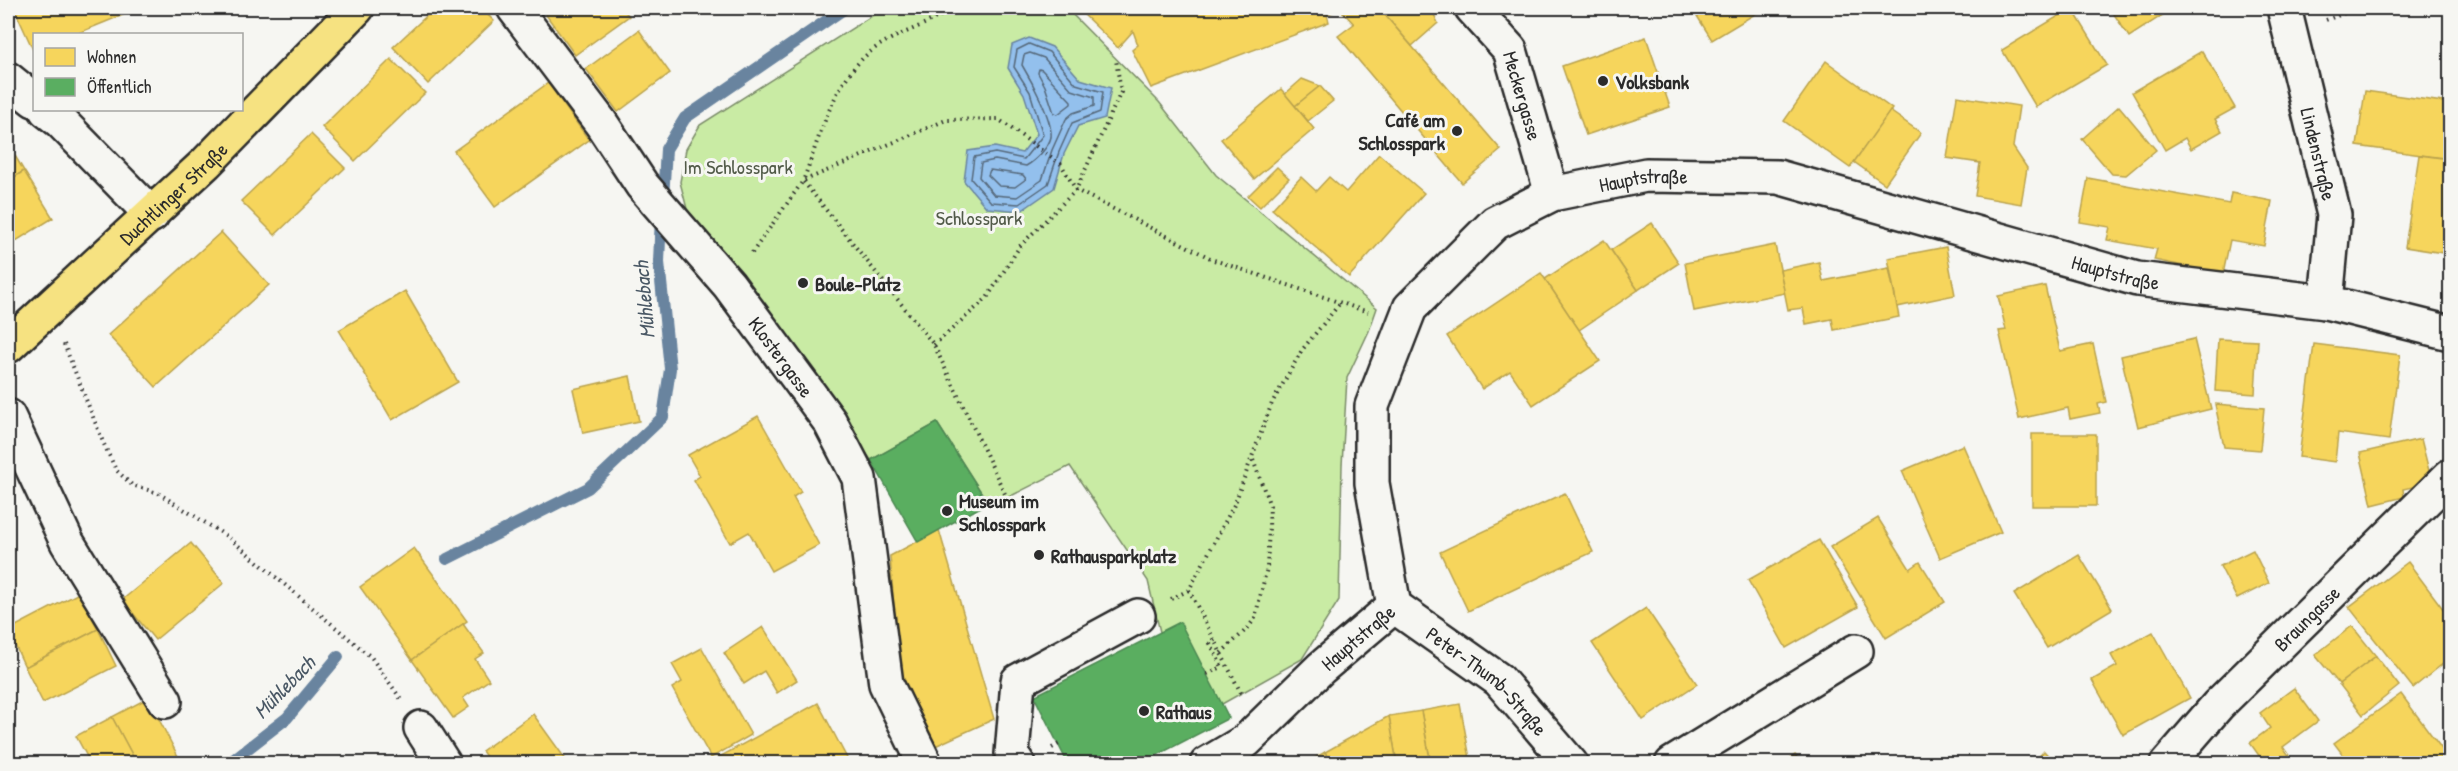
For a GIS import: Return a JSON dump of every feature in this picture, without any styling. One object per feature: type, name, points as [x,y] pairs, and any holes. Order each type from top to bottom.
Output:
[{"type":"main road","name":"Duchtlinger Straße","points":[[8,346],[152,215],[357,8]]},
{"type":"street","name":"Klostergasse","points":[[514,8],[602,123],[642,185],[729,285],[830,423],[859,478],[886,684],[925,764]]},
{"type":"street","name":"Meckergasse","points":[[1473,8],[1510,50],[1552,194]]},
{"type":"street","name":"Lindenstraße","points":[[2284,8],[2334,215],[2326,302]]},
{"type":"street","points":[[8,79],[33,99]]},
{"type":"street","points":[[47,111],[60,121],[152,215]]},
{"type":"street","name":"Hauptstraße","points":[[1212,762],[1246,741],[1321,668],[1394,606],[1372,483],[1372,406],[1403,324],[1410,308],[1495,223],[1552,194],[1646,175],[1778,177],[2137,279],[2326,302],[2451,333]]},
{"type":"street","points":[[8,416],[67,542],[165,701]]},
{"type":"street","name":"Braungasse","points":[[2167,764],[2218,705],[2451,476]]},
{"type":"street","name":"Peter-Thumb-Straße","points":[[1394,606],[1499,680],[1571,764]]},
{"type":"street","points":[[1018,764],[1012,754],[1018,681],[1138,616]]},
{"type":"street","points":[[1672,764],[1856,651]]},
{"type":"street","points":[[421,728],[444,764]]},
{"type":"path","points":[[729,285],[803,181],[838,88],[858,64],[882,43],[950,8]]},
{"type":"path","points":[[934,345],[987,298],[1020,246],[1076,190],[1121,92],[1116,60]]},
{"type":"path","points":[[803,181],[946,120],[998,119],[1061,164],[1076,190],[1214,260],[1403,324]]},
{"type":"path","points":[[803,181],[934,345],[1007,498]]},
{"type":"path","points":[[1228,669],[1189,590],[1235,503],[1272,403],[1302,350],[1341,302]]},
{"type":"path","points":[[50,307],[116,470],[132,485],[158,493],[228,537],[338,627],[371,657],[421,728]]},
{"type":"path","points":[[1221,653],[1248,628],[1255,618],[1267,568],[1270,506],[1252,457]]},
{"type":"path","points":[[1207,674],[1222,667],[1210,643],[1215,640]]},
{"type":"path","points":[[1053,748],[1059,744]]},
{"type":"green space","name":"Schlosspark","points":[[884,8],[1066,8],[1159,102],[1216,175],[1377,308],[1347,378],[1342,465],[1339,600],[1302,659],[1222,704],[1160,632],[1148,581],[1070,466],[1007,498],[988,503],[937,423],[871,460],[788,343],[687,209],[680,182],[686,149],[700,125]]},
{"type":"water","points":[[1029,38],[1052,47],[1080,79],[1111,88],[1105,118],[1078,126],[1064,154],[1054,188],[1021,211],[987,208],[964,181],[968,151],[995,147],[1022,153],[1037,134],[1024,94],[1008,68],[1012,45]]},
{"type":"building: Wohnen","points":[[14,8],[140,8],[78,33],[33,33],[33,50]]},
{"type":"building: Wohnen","points":[[435,8],[481,8],[494,21],[428,84],[393,47]]},
{"type":"building: Wohnen","points":[[541,8],[622,8],[629,16],[575,55]]},
{"type":"building: Wohnen","points":[[1077,8],[1379,8],[1501,150],[1462,183],[1338,36],[1354,24],[1340,9],[1327,14],[1329,22],[1151,88],[1132,50],[1138,45],[1133,31],[1118,48]]},
{"type":"building: Wohnen","points":[[1379,8],[1431,8],[1438,23],[1412,46]]},
{"type":"building: Wohnen","points":[[1692,8],[1765,8],[1712,40]]},
{"type":"building: Wohnen","points":[[2072,8],[2107,65],[2036,107],[2002,50]]},
{"type":"building: Wohnen","points":[[2110,8],[2171,8],[2172,9],[2129,37]]},
{"type":"building: Wohnen","points":[[639,30],[670,73],[618,112],[586,69]]},
{"type":"building: Wohnen","points":[[1646,37],[1670,107],[1586,135],[1562,66]]},
{"type":"building: Wohnen","points":[[2202,51],[2235,108],[2215,119],[2222,131],[2191,149],[2185,138],[2165,150],[2132,92]]},
{"type":"building: Wohnen","points":[[391,59],[425,93],[355,161],[322,127]]},
{"type":"building: Wohnen","points":[[1826,61],[1892,109],[1850,168],[1784,121]]},
{"type":"building: Wohnen","points":[[1302,79],[1320,86],[1295,106],[1285,94]]},
{"type":"building: Wohnen","points":[[548,83],[589,140],[495,207],[454,151]]},
{"type":"building: Wohnen","points":[[1320,86],[1333,101],[1308,121],[1295,106]]},
{"type":"building: Wohnen","points":[[1281,89],[1314,129],[1254,179],[1221,139]]},
{"type":"building: Wohnen","points":[[2365,91],[2450,103],[2450,159],[2357,146]]},
{"type":"building: Wohnen","points":[[1957,96],[2019,106],[2013,147],[2027,168],[2021,204],[1975,196],[1980,163],[1947,158]]},
{"type":"building: Wohnen","points":[[2119,106],[2156,150],[2126,175],[2112,174],[2082,139]]},
{"type":"building: Wohnen","points":[[1890,111],[1921,133],[1885,184],[1854,162]]},
{"type":"building: Wohnen","points":[[311,134],[345,168],[275,235],[241,201]]},
{"type":"building: Wohnen","points":[[8,136],[14,147],[11,149],[24,171],[8,181]]},
{"type":"building: Wohnen","points":[[1379,154],[1424,193],[1349,277],[1272,209],[1301,177],[1316,191],[1329,177],[1346,192]]},
{"type":"building: Wohnen","points":[[2419,155],[2450,159],[2450,254],[2405,247]]},
{"type":"building: Wohnen","points":[[1277,167],[1289,178],[1260,207],[1248,196]]},
{"type":"building: Wohnen","points":[[24,171],[53,218],[8,246],[8,181]]},
{"type":"building: Wohnen","points":[[2088,178],[2229,204],[2231,193],[2272,201],[2264,246],[2230,240],[2223,274],[2154,260],[2157,249],[2107,240],[2110,227],[2080,222]]},
{"type":"building: Wohnen","points":[[1652,223],[1679,263],[1638,290],[1611,250]]},
{"type":"building: Wohnen","points":[[221,232],[269,285],[156,387],[108,335]]},
{"type":"building: Wohnen","points":[[1604,240],[1638,290],[1579,330],[1545,279]]},
{"type":"building: Wohnen","points":[[1775,245],[1785,293],[1694,311],[1685,263]]},
{"type":"building: Wohnen","points":[[1946,247],[1955,295],[1897,307],[1888,258]]},
{"type":"building: Wohnen","points":[[1819,262],[1823,281],[1889,268],[1899,317],[1834,330],[1832,319],[1806,324],[1803,308],[1788,310],[1780,270]]},
{"type":"building: Wohnen","points":[[1541,273],[1600,361],[1533,405],[1510,371],[1482,389],[1447,336]]},
{"type":"building: Wohnen","points":[[2045,286],[2060,351],[2093,344],[2106,402],[2098,404],[2100,413],[2070,419],[2068,408],[2019,419],[1999,331],[2006,330],[1998,296]]},
{"type":"building: Wohnen","points":[[405,291],[458,382],[392,420],[339,330]]},
{"type":"building: Wohnen","points":[[2194,339],[2211,409],[2138,427],[2121,356]]},
{"type":"building: Wohnen","points":[[2218,339],[2258,341],[2255,394],[2215,391]]},
{"type":"building: Wohnen","points":[[2314,344],[2400,355],[2389,440],[2338,433],[2335,462],[2299,457]]},
{"type":"building: Wohnen","points":[[630,376],[639,421],[583,433],[573,389]]},
{"type":"building: Wohnen","points":[[2215,404],[2264,408],[2260,450],[2224,447]]},
{"type":"building: Wohnen","points":[[758,416],[801,492],[793,497],[819,545],[771,571],[749,532],[730,543],[694,480],[700,476],[688,455]]},
{"type":"building: Wohnen","points":[[2032,434],[2096,434],[2096,506],[2032,506]]},
{"type":"building: Wohnen","points":[[2421,439],[2432,483],[2403,489],[2404,497],[2372,505],[2360,453]]},
{"type":"building: Wohnen","points":[[1963,445],[2001,532],[1940,558],[1902,471]]},
{"type":"building: Wohnen","points":[[1565,493],[1593,552],[1468,611],[1440,552]]},
{"type":"building: Wohnen","points":[[1878,518],[1910,569],[1920,562],[1945,602],[1886,638],[1830,547]]},
{"type":"building: Wohnen","points":[[939,530],[994,719],[931,748],[900,684],[890,556]]},
{"type":"building: Wohnen","points":[[1819,540],[1858,607],[1786,648],[1748,580]]},
{"type":"building: Wohnen","points":[[191,543],[224,583],[155,640],[122,600]]},
{"type":"building: Wohnen","points":[[414,548],[467,621],[412,660],[360,587]]},
{"type":"building: Wohnen","points":[[2253,550],[2269,583],[2237,599],[2220,566]]},
{"type":"building: Wohnen","points":[[2079,555],[2112,609],[2047,648],[2014,594]]},
{"type":"building: Wohnen","points":[[2408,562],[2450,618],[2450,658],[2413,688],[2349,607]]},
{"type":"building: Wohnen","points":[[79,593],[98,629],[25,667],[8,630]]},
{"type":"building: Wohnen","points":[[1646,608],[1697,684],[1643,720],[1592,643]]},
{"type":"building: Wohnen","points":[[463,624],[484,653],[475,659],[489,680],[463,698],[469,707],[453,718],[412,660]]},
{"type":"building: Wohnen","points":[[2352,626],[2376,656],[2339,684],[2315,655]]},
{"type":"building: Wohnen","points":[[763,627],[797,680],[777,693],[764,671],[744,684],[724,653]]},
{"type":"building: Wohnen","points":[[98,629],[116,666],[43,703],[25,667]]},
{"type":"building: Wohnen","points":[[2153,632],[2190,698],[2123,735],[2092,680],[2117,666],[2111,655]]},
{"type":"building: Wohnen","points":[[702,648],[751,735],[711,758],[672,688],[682,682],[672,664]]},
{"type":"building: Wohnen","points":[[2376,656],[2399,686],[2363,715],[2339,684]]},
{"type":"building: Wohnen","points":[[2294,688],[2318,721],[2283,747],[2295,764],[2265,764],[2250,743],[2270,728],[2260,713]]},
{"type":"building: Wohnen","points":[[2401,694],[2450,760],[2450,764],[2350,764],[2334,743]]},
{"type":"building: Wohnen","points":[[148,698],[182,764],[137,764],[112,717]]},
{"type":"building: Wohnen","points":[[818,703],[850,764],[713,764],[712,761]]},
{"type":"building: Wohnen","points":[[1460,704],[1471,764],[1431,764],[1421,711]]},
{"type":"building: Wohnen","points":[[1421,711],[1431,764],[1397,764],[1389,716]]},
{"type":"building: Wohnen","points":[[533,714],[569,764],[491,764],[482,751]]},
{"type":"building: Wohnen","points":[[1389,716],[1397,764],[1332,764],[1325,752]]},
{"type":"building: Wohnen","points":[[112,717],[137,764],[91,764],[76,736]]},
{"type":"building: Wohnen","points":[[2044,751],[2056,764],[2032,764]]},
{"type":"building: Wohnen","points":[[1325,752],[1332,764],[1304,764]]},
{"type":"building: Wohnen","points":[[1711,752],[1719,764],[1696,764]]},
{"type":"building: Wohnen","points":[[1795,755],[1802,764],[1784,764]]},
{"type":"building: Öffentlich","points":[[937,423],[988,503],[918,542],[871,460]]},
{"type":"building: Öffentlich","points":[[1180,622],[1229,718],[1140,764],[1068,764],[1034,696]]},
{"type":"waterway","name":"Mühlebach","points":[[663,199],[666,149],[685,118],[845,8]]},
{"type":"waterway","name":"Mühlebach","points":[[447,559],[588,488],[663,417],[670,369],[659,262],[661,216]]},
{"type":"waterway","name":"Mühlebach","points":[[228,764],[287,718],[338,657]]},
{"type":"place","name":"Volksbank","points":[[1603,81]]},
{"type":"place","name":"Café am Schlosspark","points":[[1457,131]]},
{"type":"place","name":"Boule-Platz","points":[[803,283]]},
{"type":"place","name":"Museum im Schlosspark","points":[[947,511]]},
{"type":"place","name":"Rathausparkplatz","points":[[1039,555]]},
{"type":"place","name":"Rathaus","points":[[1144,711]]},
{"type":"park label","name":"Im Schlosspark","points":[[738,166]]}]
